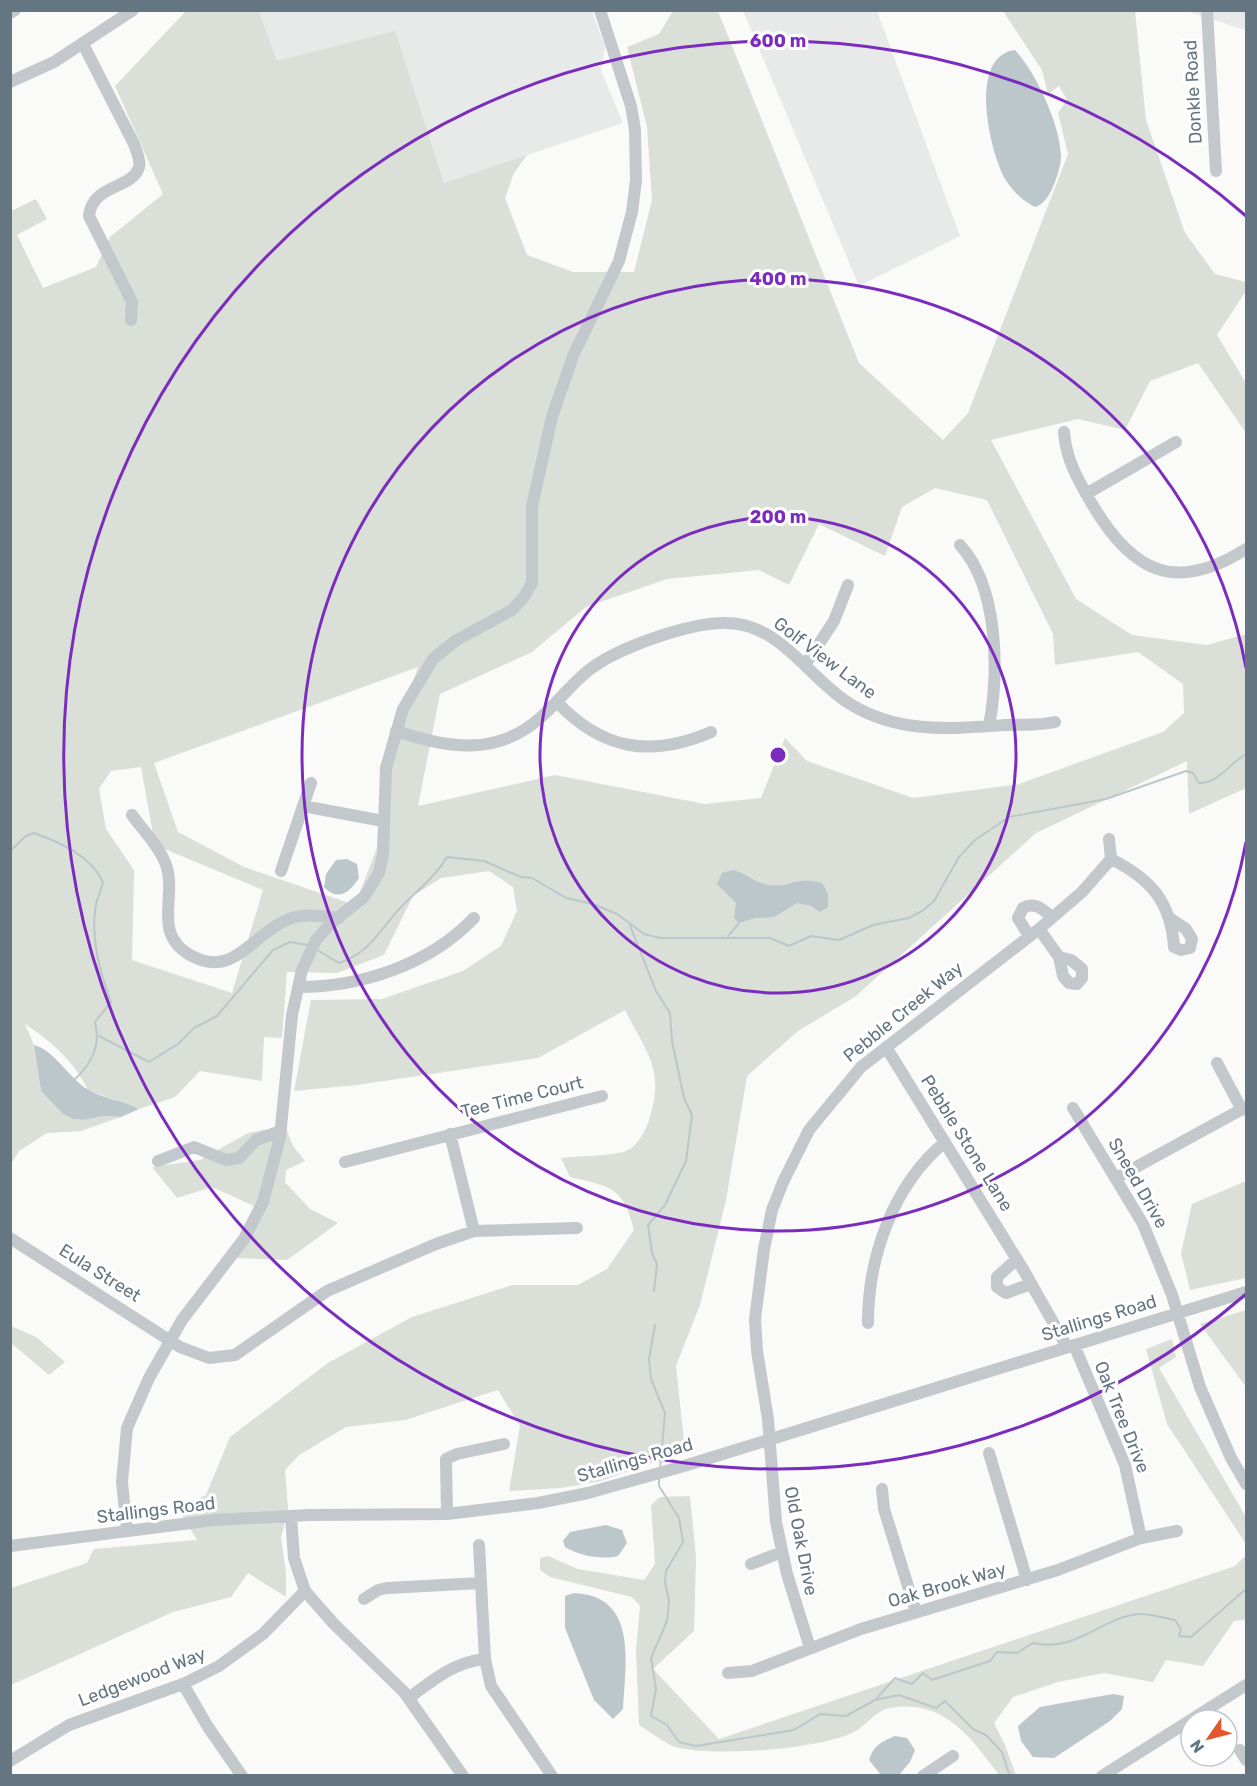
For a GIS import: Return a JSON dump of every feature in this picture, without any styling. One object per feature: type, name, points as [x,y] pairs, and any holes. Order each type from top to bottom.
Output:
[{"type":"street","points":[[10,13],[15,10]]},
{"type":"street","points":[[10,82],[54,62],[133,10]]},
{"type":"street","points":[[127,1530],[122,1482],[124,1438],[140,1397],[171,1340],[195,1301],[237,1249],[255,1221],[273,1169],[281,1131],[292,1015],[298,987],[316,940],[364,897],[377,878],[382,860],[386,768],[396,731],[410,694],[433,659],[455,641],[512,610],[524,597],[532,583],[534,570],[532,506],[552,417],[573,356],[619,261],[632,212],[636,180],[635,130],[631,106],[600,10]]},
{"type":"street","name":"Donkle Road","points":[[1207,10],[1216,171]]},
{"type":"street","points":[[83,44],[134,144],[139,161],[138,171],[94,201],[89,216],[132,302],[131,320]]},
{"type":"street","points":[[1064,432],[1070,465],[1086,494],[1116,541],[1149,566],[1171,572],[1200,571],[1221,564],[1246,549]]},
{"type":"street","points":[[1086,494],[1176,442]]},
{"type":"street","points":[[960,545],[966,552],[981,585],[993,626],[995,661],[989,726]]},
{"type":"street","points":[[805,665],[834,621],[848,585]]},
{"type":"street","name":"Golf View Lane","points":[[396,731],[451,746],[486,746],[521,733],[588,671],[615,653],[714,623],[738,624],[761,631],[782,644],[846,701],[885,721],[928,729],[1036,726],[1055,722]]},
{"type":"street","points":[[557,702],[590,732],[629,746],[668,746],[711,732]]},
{"type":"street","points":[[281,871],[311,783]]},
{"type":"street","points":[[303,806],[383,821]]},
{"type":"street","points":[[132,815],[164,859],[170,879],[167,908],[170,938],[184,952],[199,960],[216,964],[232,959],[270,928],[291,918],[316,915],[339,918]]},
{"type":"street","points":[[1108,839],[1111,859],[1147,882],[1171,919]]},
{"type":"street","name":"Pebble Creek Way","points":[[769,1438],[754,1319],[757,1287],[772,1209],[795,1153],[845,1084],[886,1047],[1034,933],[1082,892],[1111,859]]},
{"type":"street","points":[[1052,917],[1037,906],[1030,905],[1023,908],[1019,914],[1019,922],[1059,957]]},
{"type":"street","points":[[298,987],[344,984],[387,974],[456,935],[474,918]]},
{"type":"street","name":"Pebble Stone Lane","points":[[886,1047],[1070,1346]]},
{"type":"street","points":[[1116,1178],[1244,1108],[1216,1063]]},
{"type":"street","name":"Tee Time Court","points":[[345,1162],[602,1096]]},
{"type":"street","name":"Sneed Drive","points":[[1073,1108],[1146,1230],[1177,1313],[1200,1387],[1231,1458],[1246,1484]]},
{"type":"street","points":[[158,1161],[194,1147],[226,1160],[239,1158],[256,1140],[281,1131]]},
{"type":"street","points":[[450,1134],[474,1231]]},
{"type":"street","points":[[868,1323],[873,1272],[885,1228],[914,1178],[934,1151],[945,1142]]},
{"type":"street","name":"Eula Street","points":[[10,1238],[171,1340],[203,1357],[218,1358],[235,1355],[327,1291],[436,1244],[474,1231],[576,1228]]},
{"type":"street","points":[[1017,1259],[997,1277],[997,1287],[1006,1293],[1032,1284]]},
{"type":"street","name":"Stallings Road","points":[[10,1546],[214,1520],[291,1516],[447,1514],[538,1503],[684,1466],[1246,1292]]},
{"type":"street","name":"Oak Tree Drive","points":[[1070,1346],[1125,1466],[1141,1538]]},
{"type":"street","name":"Old Oak Drive","points":[[769,1438],[771,1484],[782,1552],[797,1611],[810,1648]]},
{"type":"street","points":[[447,1514],[446,1460],[457,1454],[504,1444]]},
{"type":"street","points":[[989,1453],[1027,1580]]},
{"type":"street","points":[[882,1489],[884,1509],[916,1612]]},
{"type":"street","points":[[291,1516],[294,1558],[305,1591],[334,1624],[394,1680],[463,1776]]},
{"type":"street","name":"Oak Brook Way","points":[[728,1673],[752,1671],[810,1648],[916,1612],[1027,1580],[1141,1538],[1177,1531]]},
{"type":"street","points":[[479,1545],[485,1659],[491,1686],[552,1776]]},
{"type":"street","points":[[751,1564],[782,1552]]},
{"type":"street","points":[[364,1599],[378,1590],[387,1588],[481,1583]]},
{"type":"street","name":"Ledgewood Way","points":[[10,1761],[78,1721],[183,1684],[219,1666],[250,1645],[305,1591]]},
{"type":"street","points":[[409,1698],[459,1664],[485,1659]]},
{"type":"street","points":[[183,1684],[208,1727],[242,1776]]},
{"type":"street","points":[[1102,1776],[1246,1685]]},
{"type":"street","points":[[923,1776],[953,1756]]},
{"type":"shaded area","points":[[186,11],[259,11],[277,61],[395,31],[444,183],[527,155],[514,173],[505,198],[527,255],[573,272],[634,272],[652,200],[647,127],[627,47],[659,34],[673,11],[718,11],[859,363],[943,440],[968,413],[1068,154],[1058,113],[1067,100],[1059,86],[1048,94],[1042,70],[1003,11],[1135,11],[1146,120],[1185,233],[1215,274],[1246,282],[1246,291],[1217,335],[1246,383],[1246,433],[1198,363],[1150,381],[1125,430],[1078,419],[991,440],[1076,599],[1132,635],[1207,645],[1246,634],[1246,788],[1189,814],[1187,761],[1036,833],[856,996],[798,1031],[747,1076],[726,1200],[700,1305],[676,1366],[685,1451],[601,1481],[561,1488],[509,1491],[520,1426],[498,1390],[405,1420],[346,1427],[299,1455],[285,1470],[288,1508],[281,1538],[286,1573],[286,1597],[248,1573],[231,1597],[173,1612],[11,1685],[11,1588],[87,1563],[94,1549],[197,1540],[178,1508],[206,1495],[230,1437],[328,1363],[412,1317],[512,1285],[578,1285],[607,1269],[634,1230],[630,1216],[620,1197],[613,1191],[596,1183],[570,1177],[561,1158],[620,1153],[630,1149],[640,1139],[648,1123],[655,1089],[652,1063],[625,1010],[538,1058],[357,1085],[294,1091],[311,1000],[382,999],[463,971],[501,946],[517,911],[513,887],[489,871],[441,878],[413,896],[384,955],[337,973],[287,972],[282,1038],[264,1037],[262,1081],[200,1071],[175,1097],[139,1109],[88,1090],[76,1070],[61,1053],[25,1024],[34,1045],[41,1091],[63,1114],[73,1119],[84,1120],[104,1116],[121,1117],[81,1131],[47,1133],[19,1151],[11,1164],[11,211],[36,199],[47,219],[17,235],[43,288],[96,267],[110,237],[163,194],[115,86]],"holes":[[[935,488],[987,500],[1053,634],[1055,665],[1138,652],[1183,684],[1184,713],[1163,732],[1019,784],[913,798],[807,761],[785,738],[761,798],[705,804],[555,775],[418,806],[440,694],[532,652],[586,607],[667,579],[759,570],[789,585],[819,524],[885,556],[902,507]],[[418,667],[381,773],[377,848],[355,905],[244,867],[178,832],[154,763]],[[141,767],[155,845],[263,890],[232,993],[132,960],[134,870],[106,829],[99,789],[111,771]]]},
{"type":"shaded area","points":[[259,11],[592,11],[605,47],[601,70],[623,123],[444,183],[425,129],[277,61]]},
{"type":"shaded area","points":[[743,11],[877,11],[960,236],[859,286]]},
{"type":"shaded area","points":[[1187,11],[1246,11],[1246,29],[1242,29]]},
{"type":"shaded area","points":[[1015,50],[1039,85],[1052,114],[1060,143],[1061,160],[1050,194],[1035,207],[1018,195],[1005,179],[993,149],[986,107],[991,69],[1000,56]]},
{"type":"shaded area","points":[[347,859],[357,864],[359,878],[348,891],[334,894],[324,887],[326,874],[336,860]]},
{"type":"shaded area","points":[[734,870],[769,885],[783,885],[799,881],[822,883],[828,894],[828,907],[820,912],[811,906],[797,903],[774,917],[755,918],[739,923],[734,918],[736,903],[717,884],[722,873]]},
{"type":"shaded area","points":[[34,1045],[48,1052],[87,1089],[139,1109],[121,1117],[104,1116],[84,1120],[73,1119],[63,1114],[41,1091]]},
{"type":"shaded area","points":[[285,1126],[293,1146],[305,1161],[286,1170],[285,1182],[310,1209],[338,1223],[287,1260],[234,1258],[254,1206],[212,1187],[177,1198],[152,1167],[200,1160],[248,1133]]},
{"type":"shaded area","points":[[1246,1181],[1246,1278],[1190,1290],[1181,1253],[1192,1204]]},
{"type":"shaded area","points":[[1246,1310],[1246,1387],[1200,1324]]},
{"type":"shaded area","points":[[11,1326],[36,1337],[65,1362],[49,1375],[11,1343]]},
{"type":"shaded area","points":[[1172,1339],[1176,1357],[1159,1368],[1246,1517],[1246,1544],[1167,1424],[1146,1349]]},
{"type":"shaded area","points":[[690,1496],[696,1558],[694,1631],[653,1669],[719,1739],[1235,1566],[1246,1555],[1246,1620],[1234,1621],[1203,1666],[1166,1660],[1153,1682],[1104,1673],[1058,1682],[1013,1697],[994,1723],[1016,1775],[999,1775],[966,1735],[941,1715],[909,1706],[885,1709],[852,1733],[814,1744],[741,1751],[679,1748],[639,1725],[636,1650],[640,1606],[632,1597],[550,1577],[540,1570],[540,1558],[548,1556],[578,1569],[644,1580],[655,1564],[651,1505],[660,1497]]},
{"type":"shaded area","points":[[606,1525],[622,1530],[627,1543],[618,1556],[605,1558],[591,1556],[565,1547],[563,1541],[570,1532]]},
{"type":"shaded area","points":[[574,1593],[595,1597],[609,1606],[619,1619],[624,1635],[626,1653],[623,1709],[613,1719],[594,1700],[565,1628],[565,1596]]},
{"type":"shaded area","points":[[1113,1694],[1124,1696],[1122,1709],[1110,1721],[1054,1758],[1033,1757],[1021,1741],[1018,1726],[1040,1707]]},
{"type":"shaded area","points":[[895,1736],[907,1738],[915,1750],[910,1762],[899,1775],[881,1775],[869,1760],[879,1745]]},
{"type":"waterway","points":[[319,951],[339,963],[359,953],[368,946],[447,857],[484,861],[521,877],[532,878],[566,898],[593,904],[617,914],[644,934],[660,938],[770,938],[789,946],[811,936],[839,940],[873,925],[909,918],[922,911],[934,901],[959,857],[975,840],[1009,817],[1106,799],[1186,771],[1193,773],[1199,783],[1206,782],[1213,780],[1246,754]]},
{"type":"waterway","points":[[10,851],[26,836],[34,833],[83,857],[91,864],[103,882],[96,904],[94,929],[100,967],[111,1002],[95,1022],[97,1039],[94,1054],[74,1080]]},
{"type":"waterway","points":[[629,923],[656,991],[670,1013],[672,1041],[684,1098],[692,1115],[686,1161],[665,1205],[648,1225],[652,1253],[657,1264],[654,1291]]},
{"type":"waterway","points":[[728,936],[739,923]]},
{"type":"waterway","points":[[99,1036],[149,1062],[178,1044],[194,1028],[217,1016],[273,950],[290,942],[308,945]]},
{"type":"waterway","points":[[655,1325],[649,1359],[651,1379],[665,1413],[660,1469]]},
{"type":"waterway","points":[[659,1478],[659,1486],[679,1518],[683,1542],[666,1571],[665,1583],[669,1600],[667,1621],[651,1658],[656,1689],[651,1716],[667,1725],[679,1742],[696,1746],[794,1730],[820,1714],[846,1716],[875,1700],[899,1695],[936,1708],[945,1701],[973,1729],[986,1735],[1002,1752],[1012,1776]]},
{"type":"waterway","points":[[877,1698],[895,1678],[912,1684],[923,1673],[932,1680],[990,1661],[997,1652],[1017,1653],[1033,1643],[1048,1645],[1062,1643],[1125,1617],[1138,1614],[1175,1620],[1181,1629],[1179,1636],[1191,1637],[1246,1589]]}]
